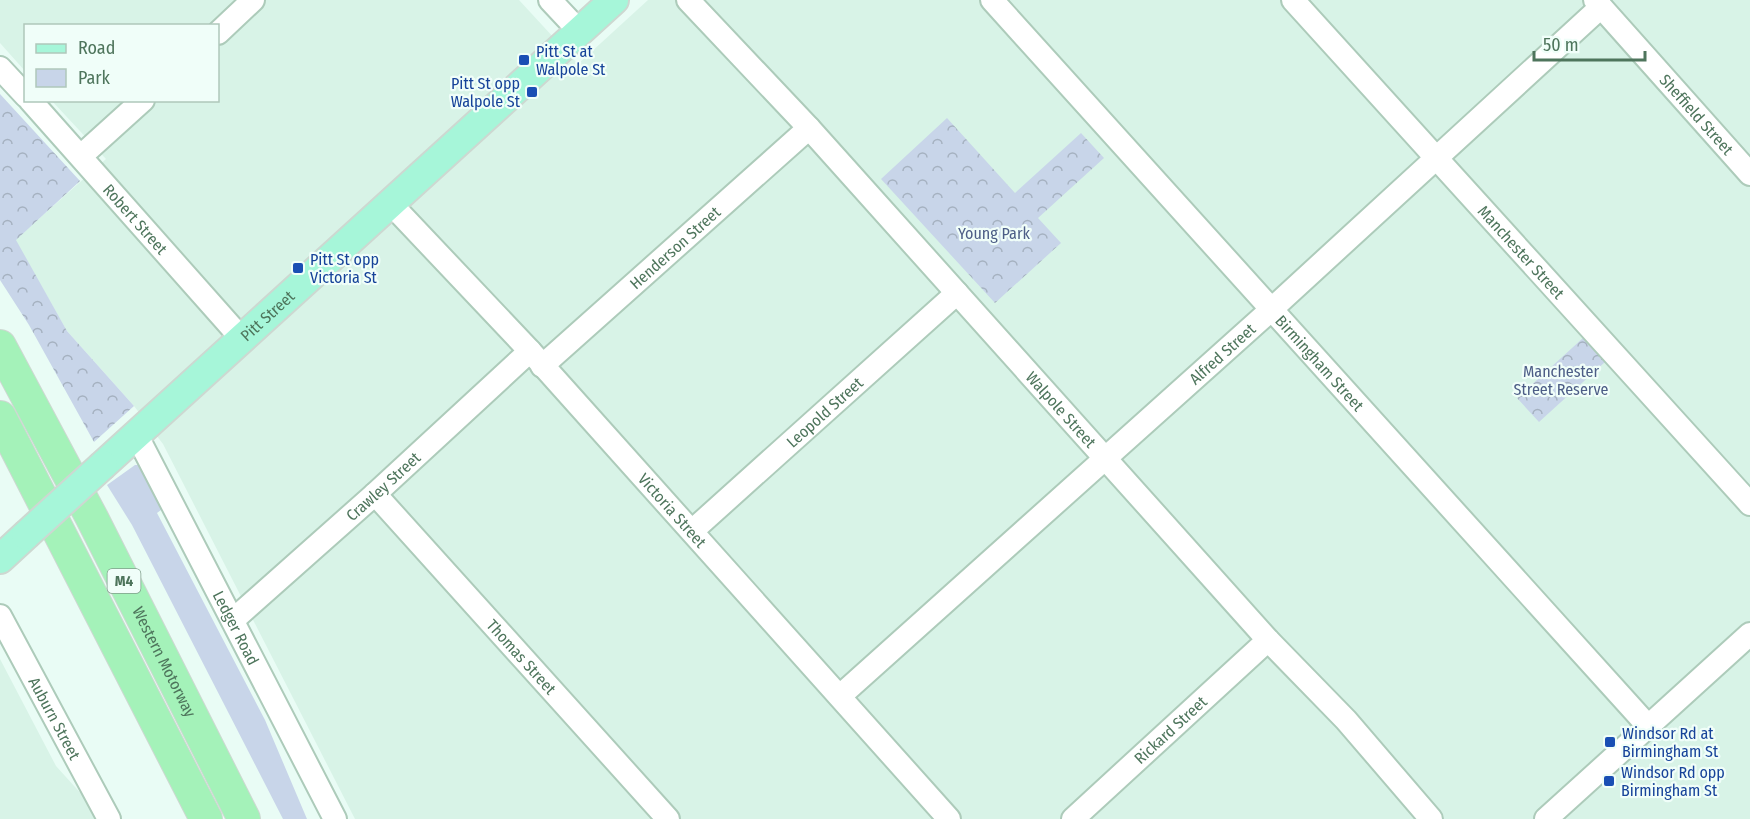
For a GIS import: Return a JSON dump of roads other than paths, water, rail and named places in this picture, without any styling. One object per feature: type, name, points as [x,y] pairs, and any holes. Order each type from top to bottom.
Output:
[{"type":"highway","name":"Western Motorway","points":[[0,346],[87,508],[244,819]]},
{"type":"highway","name":"M4","points":[[0,417],[206,819]]},
{"type":"main road","name":"Pitt Street","points":[[0,559],[614,0]]},
{"type":"street","points":[[219,32],[253,0]]},
{"type":"street","points":[[550,0],[579,32]]},
{"type":"street","name":"Walpole Street","points":[[688,0],[808,128],[1268,640],[1346,720],[1424,817]]},
{"type":"street","name":"Birmingham Street","points":[[992,0],[1648,726]]},
{"type":"street","name":"Manchester Street","points":[[1293,0],[1750,504]]},
{"type":"street","name":"Alfred Street","points":[[840,696],[1272,308],[1437,157],[1598,3]]},
{"type":"street","name":"Sheffield Street","points":[[1598,3],[1750,174]]},
{"type":"street","points":[[0,68],[24,94]]},
{"type":"street","name":"Robert Street","points":[[32,102],[242,339]]},
{"type":"street","points":[[81,156],[141,102]]},
{"type":"street","name":"Henderson Street","points":[[536,359],[808,128]]},
{"type":"street","name":"Victoria Street","points":[[390,204],[536,359],[949,819]]},
{"type":"street","name":"Leopold Street","points":[[692,531],[957,293]]},
{"type":"street","name":"Crawley Street","points":[[233,620],[375,494],[536,359]]},
{"type":"street","name":"Ledger Road","points":[[136,434],[335,819]]},
{"type":"street","name":"Thomas Street","points":[[375,494],[668,819]]},
{"type":"street","name":"Auburn Street","points":[[0,616],[109,819]]},
{"type":"street","points":[[1546,819],[1750,634]]},
{"type":"street","name":"Rickard Street","points":[[1073,819],[1268,640]]},
{"type":"place","name":"Pitt St at Walpole St","points":[[524,60]]},
{"type":"place","name":"Pitt St opp Walpole St","points":[[532,92]]},
{"type":"place","name":"Pitt St opp Victoria St","points":[[298,268]]},
{"type":"place","name":"Windsor Rd at Birmingham St","points":[[1610,742]]},
{"type":"place","name":"Windsor Rd opp Birmingham St","points":[[1609,781]]},
{"type":"park label","name":"Young Park","points":[[994,233]]},
{"type":"park label","name":"Manchester Street Reserve","points":[[1561,380]]}]
